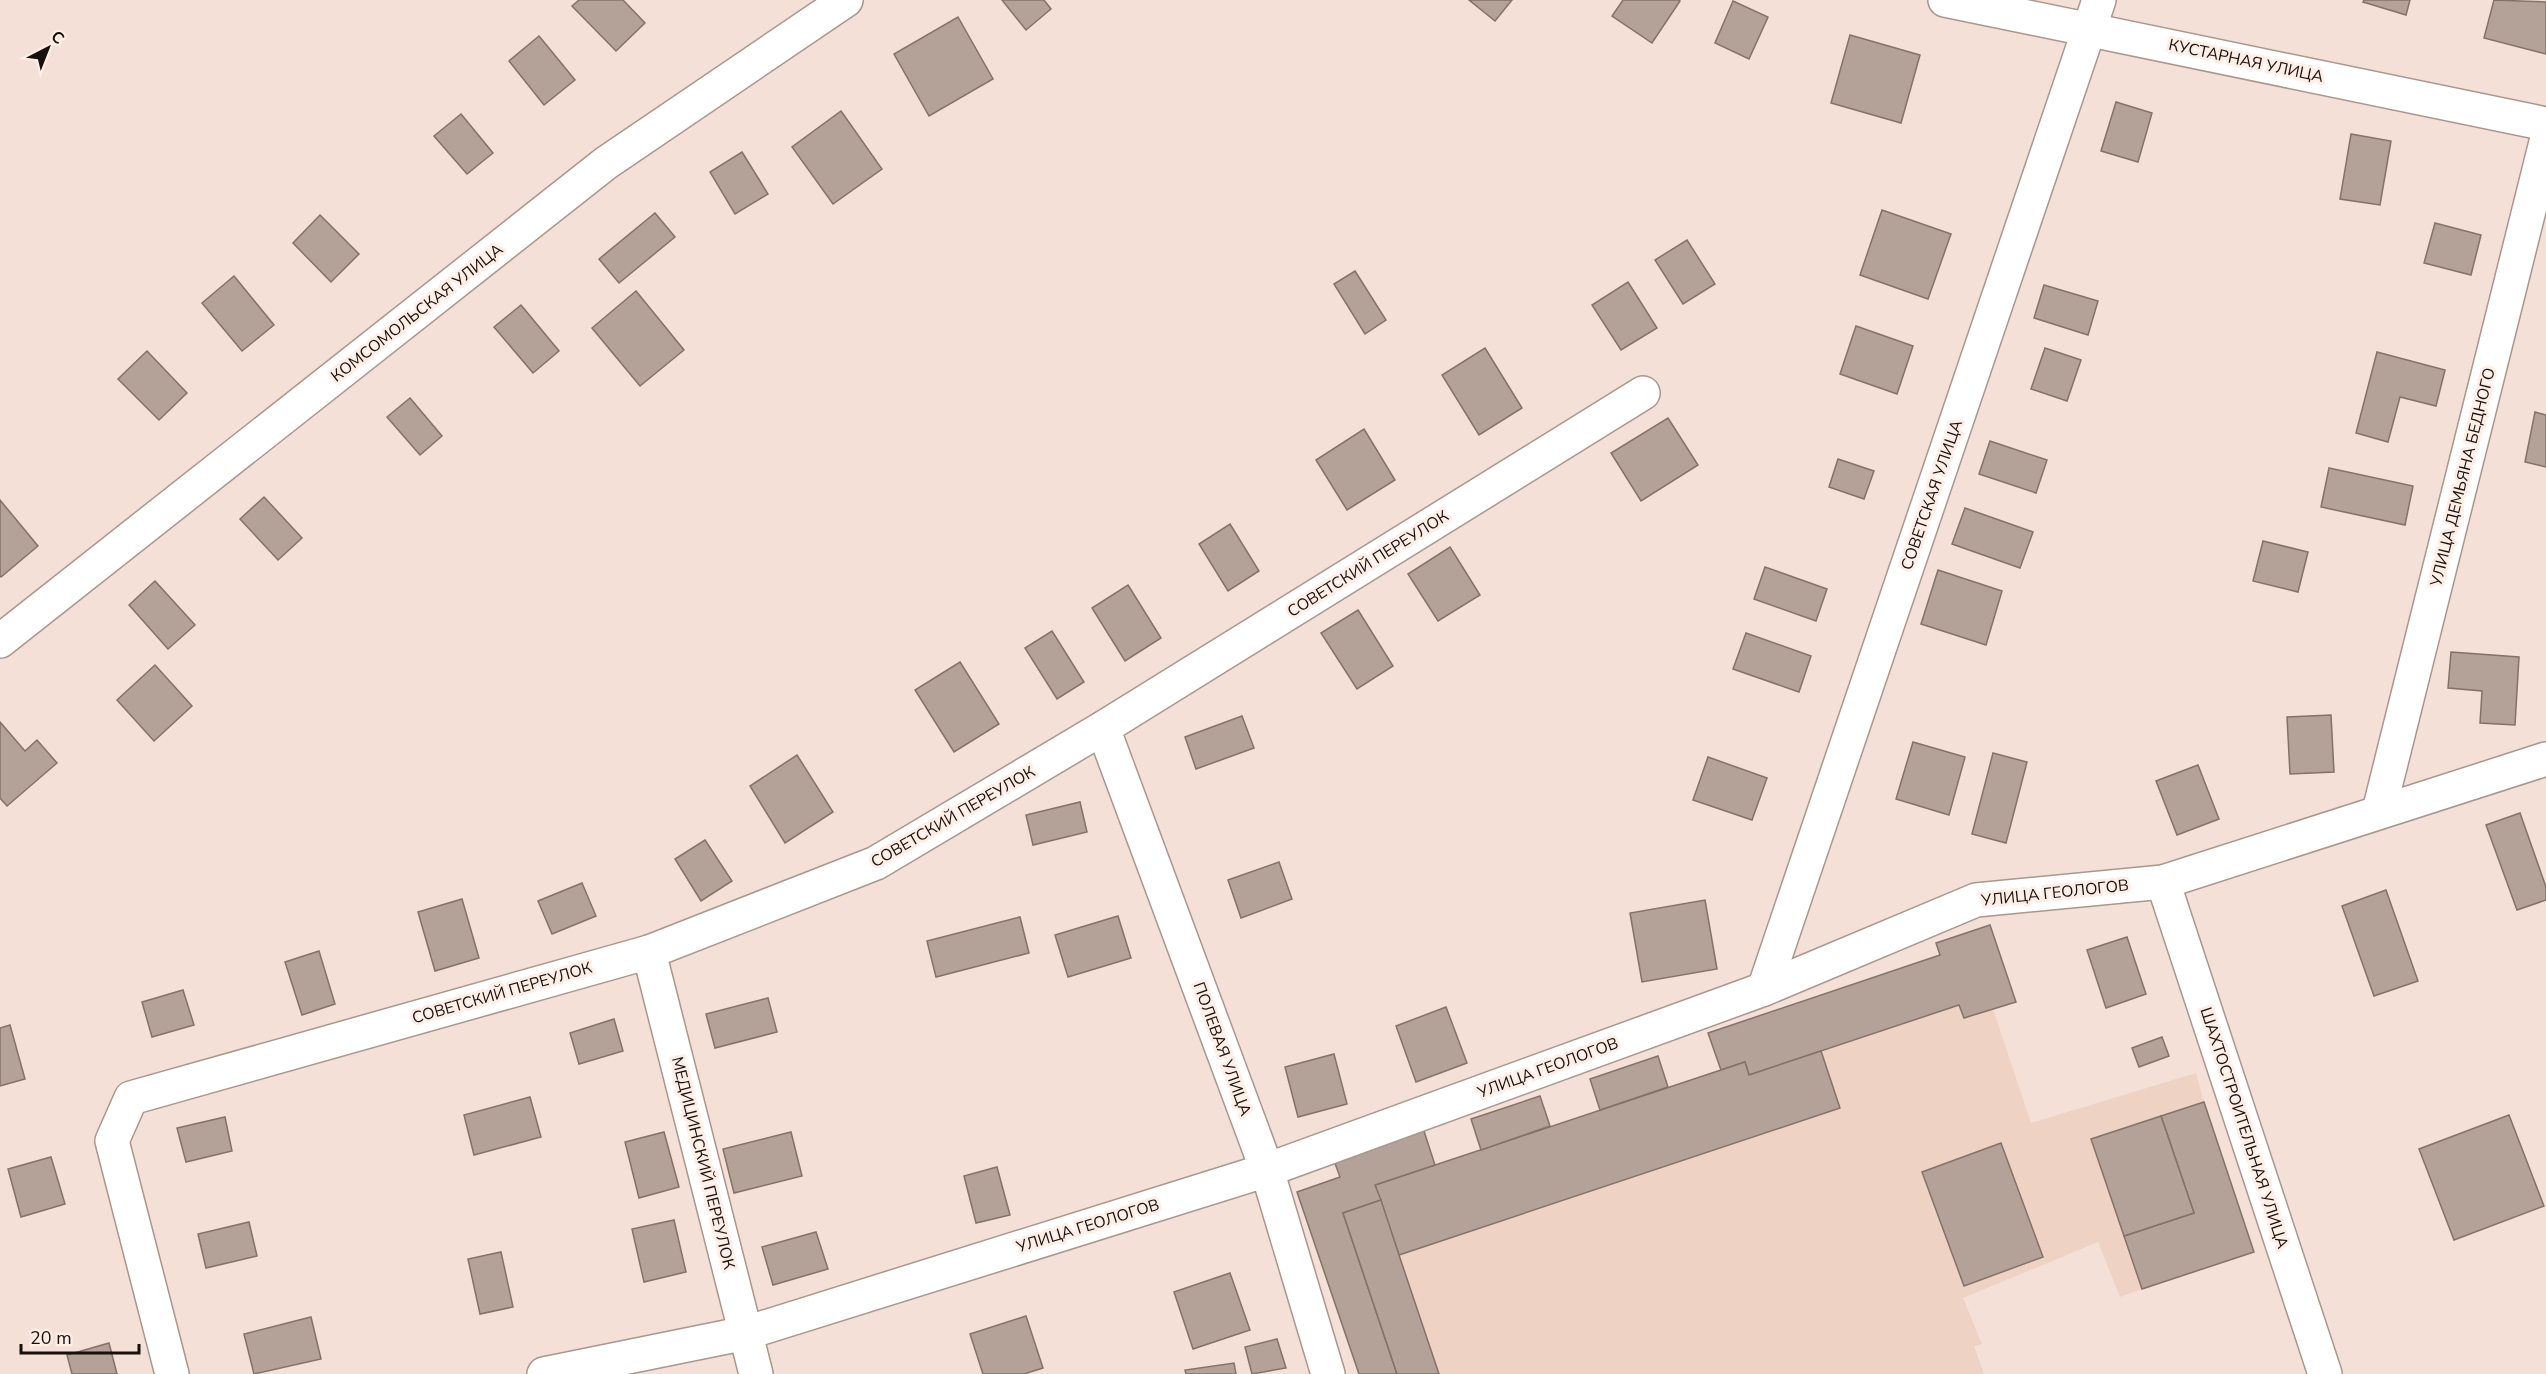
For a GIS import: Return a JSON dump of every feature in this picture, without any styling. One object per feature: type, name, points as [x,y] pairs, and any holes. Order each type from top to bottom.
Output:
[{"type":"street","name":"КОМСОМОЛЬСКАЯ УЛИЦА","points":[[0,641],[606,164],[846,0]]},
{"type":"street","name":"КУСТАРНАЯ УЛИЦА","points":[[1945,0],[2094,14],[2546,124]]},
{"type":"street","name":"СОВЕТСКАЯ УЛИЦА","points":[[1764,989],[2094,14]]},
{"type":"street","name":"УЛИЦА ДЕМЬЯНА БЕДНОГО","points":[[2379,811],[2546,142]]},
{"type":"street","name":"СОВЕТСКИЙ ПЕРЕУЛОК","points":[[172,1374],[112,1140],[131,1098],[649,952],[876,863],[1103,728],[1643,393]]},
{"type":"street","name":"ПОЛЕВАЯ УЛИЦА","points":[[1103,728],[1267,1170],[1328,1374]]},
{"type":"street","name":"УЛИЦА ГЕОЛОГОВ","points":[[544,1374],[746,1333],[1267,1170],[1764,989],[1976,900],[2163,882],[2546,759]]},
{"type":"street","name":"ШАХТОСТРОИТЕЛЬНАЯ УЛИЦА","points":[[2163,882],[2325,1374]]},
{"type":"street","name":"МЕДИЦИНСКИЙ ПЕРЕУЛОК","points":[[649,952],[756,1374]]},
{"type":"shaded area","points":[[1959,1005],[1964,1018],[1993,1009],[2031,1123],[2196,1073],[2204,1102],[2162,1116],[2124,1236],[2142,1289],[2120,1297],[2098,1242],[1963,1298],[1982,1344],[1974,1346],[1984,1374],[1397,1374],[1381,1200],[1375,1185],[1745,1062],[1750,1075]]},
{"type":"building","points":[[579,0],[623,0],[645,23],[616,51],[572,6]]},
{"type":"building","points":[[1002,0],[1044,0],[1051,9],[1026,30]]},
{"type":"building","points":[[1469,0],[1512,0],[1495,21]]},
{"type":"building","points":[[1623,0],[1680,1],[1652,43],[1612,16]]},
{"type":"building","points":[[2364,0],[2410,0],[2406,15],[2363,2]]},
{"type":"building","points":[[2494,0],[2546,2],[2546,54],[2484,38]]},
{"type":"building","points":[[1733,1],[1768,17],[1749,59],[1715,43]]},
{"type":"building","points":[[958,17],[993,79],[929,116],[894,54]]},
{"type":"building","points":[[1850,35],[1920,55],[1901,123],[1831,103]]},
{"type":"building","points":[[539,36],[575,80],[544,105],[509,61]]},
{"type":"building","points":[[2116,102],[2152,113],[2138,162],[2101,151]]},
{"type":"building","points":[[841,111],[882,169],[833,204],[792,147]]},
{"type":"building","points":[[461,114],[493,153],[467,174],[434,136]]},
{"type":"building","points":[[2351,134],[2391,141],[2380,205],[2340,199]]},
{"type":"building","points":[[742,152],[768,194],[735,214],[710,172]]},
{"type":"building","points":[[1882,210],[1951,234],[1928,299],[1860,275]]},
{"type":"building","points":[[655,213],[675,237],[619,283],[599,259]]},
{"type":"building","points":[[320,215],[359,254],[331,282],[293,243]]},
{"type":"building","points":[[2435,223],[2481,235],[2471,275],[2424,263]]},
{"type":"building","points":[[1687,240],[1715,284],[1683,304],[1655,260]]},
{"type":"building","points":[[1355,271],[1386,320],[1365,334],[1334,284]]},
{"type":"building","points":[[234,276],[274,325],[242,351],[202,303]]},
{"type":"building","points":[[1628,282],[1657,328],[1621,350],[1592,305]]},
{"type":"building","points":[[2044,285],[2098,301],[2088,335],[2034,318]]},
{"type":"building","points":[[636,291],[684,350],[640,386],[592,328]]},
{"type":"building","points":[[521,305],[559,351],[533,373],[494,327]]},
{"type":"building","points":[[1856,326],[1913,346],[1897,394],[1840,374]]},
{"type":"building","points":[[1485,348],[1522,408],[1479,435],[1442,375]]},
{"type":"building","points":[[2045,348],[2081,360],[2067,401],[2031,389]]},
{"type":"building","points":[[147,351],[187,393],[159,420],[118,379]]},
{"type":"building","points":[[2377,352],[2445,370],[2436,406],[2400,397],[2388,442],[2356,433]]},
{"type":"building","points":[[410,398],[442,436],[420,455],[387,417]]},
{"type":"building","points":[[2535,412],[2546,415],[2546,467],[2525,462]]},
{"type":"building","points":[[1668,418],[1698,465],[1641,501],[1611,453]]},
{"type":"building","points":[[1364,429],[1395,480],[1347,510],[1316,460]]},
{"type":"building","points":[[1990,441],[2047,460],[2036,493],[1979,474]]},
{"type":"building","points":[[1838,459],[1874,471],[1864,499],[1829,487]]},
{"type":"building","points":[[2329,468],[2413,486],[2405,525],[2321,507]]},
{"type":"building","points":[[264,497],[302,538],[278,560],[240,519]]},
{"type":"building","points":[[0,500],[38,546],[1,577],[0,576]]},
{"type":"building","points":[[1965,508],[2033,532],[2020,568],[1952,544]]},
{"type":"building","points":[[1230,524],[1259,571],[1228,591],[1199,544]]},
{"type":"building","points":[[2263,541],[2308,552],[2298,592],[2253,581]]},
{"type":"building","points":[[1450,547],[1480,595],[1438,621],[1408,574]]},
{"type":"building","points":[[1765,567],[1827,589],[1816,621],[1754,599]]},
{"type":"building","points":[[1938,570],[2002,591],[1986,645],[1921,624]]},
{"type":"building","points":[[155,581],[195,625],[168,649],[129,605]]},
{"type":"building","points":[[1128,585],[1161,638],[1125,661],[1092,608]]},
{"type":"building","points":[[1358,610],[1393,666],[1357,689],[1321,633]]},
{"type":"building","points":[[1052,631],[1084,682],[1057,699],[1025,648]]},
{"type":"building","points":[[1746,633],[1811,656],[1799,692],[1733,669]]},
{"type":"building","points":[[2451,652],[2519,657],[2515,725],[2480,723],[2482,691],[2448,688]]},
{"type":"building","points":[[960,662],[999,724],[954,752],[915,690]]},
{"type":"building","points":[[155,665],[192,706],[154,741],[117,700]]},
{"type":"building","points":[[2331,715],[2334,772],[2290,774],[2287,717]]},
{"type":"building","points":[[1242,716],[1254,748],[1196,769],[1185,737]]},
{"type":"building","points":[[0,722],[25,751],[37,740],[57,763],[7,806],[0,798]]},
{"type":"building","points":[[1913,742],[1965,757],[1949,815],[1896,799]]},
{"type":"building","points":[[1993,753],[2027,762],[2006,843],[1972,834]]},
{"type":"building","points":[[797,755],[833,812],[785,843],[750,786]]},
{"type":"building","points":[[1708,757],[1767,778],[1752,820],[1693,800]]},
{"type":"building","points":[[2198,765],[2219,819],[2177,835],[2156,781]]},
{"type":"building","points":[[1080,802],[1087,832],[1033,845],[1026,815]]},
{"type":"building","points":[[2520,813],[2546,887],[2546,900],[2517,910],[2486,825]]},
{"type":"building","points":[[705,840],[732,881],[701,901],[675,859]]},
{"type":"building","points":[[1279,862],[1292,899],[1241,918],[1228,880]]},
{"type":"building","points":[[582,883],[596,916],[552,934],[538,901]]},
{"type":"building","points":[[2386,890],[2418,981],[2374,996],[2342,906]]},
{"type":"building","points":[[462,899],[479,958],[435,971],[418,912]]},
{"type":"building","points":[[1705,900],[1717,969],[1642,982],[1630,913]]},
{"type":"building","points":[[1118,916],[1131,958],[1068,977],[1055,935]]},
{"type":"building","points":[[1020,917],[1029,953],[936,977],[927,941]]},
{"type":"building","points":[[1990,925],[2016,1002],[1964,1018],[1959,1005],[1749,1075],[1745,1062],[1721,1070],[1708,1033],[1940,955],[1936,943]]},
{"type":"building","points":[[2127,937],[2146,994],[2106,1008],[2087,950]]},
{"type":"building","points":[[319,951],[335,1004],[302,1015],[285,962]]},
{"type":"building","points":[[183,990],[194,1025],[152,1037],[142,1002]]},
{"type":"building","points":[[768,998],[777,1032],[715,1048],[706,1014]]},
{"type":"building","points":[[1446,1007],[1467,1063],[1416,1082],[1396,1026]]},
{"type":"building","points":[[614,1019],[623,1051],[579,1064],[570,1033]]},
{"type":"building","points":[[10,1025],[25,1079],[0,1086],[0,1028]]},
{"type":"building","points":[[2162,1037],[2169,1056],[2139,1067],[2132,1048]]},
{"type":"building","points":[[1821,1051],[1840,1108],[1399,1255],[1375,1185],[1745,1062],[1749,1075]]},
{"type":"building","points":[[1334,1054],[1347,1104],[1298,1117],[1285,1067]]},
{"type":"building","points":[[1658,1056],[1668,1087],[1600,1110],[1590,1079]]},
{"type":"building","points":[[1540,1096],[1550,1126],[1481,1150],[1471,1119]]},
{"type":"building","points":[[530,1097],[541,1137],[474,1155],[464,1115]]},
{"type":"building","points":[[2204,1102],[2254,1252],[2142,1289],[2124,1236],[2194,1213],[2161,1116]]},
{"type":"building","points":[[2509,1115],[2544,1206],[2454,1240],[2419,1149]]},
{"type":"building","points":[[2161,1116],[2194,1213],[2124,1236],[2091,1139]]},
{"type":"building","points":[[225,1117],[232,1151],[186,1162],[177,1128]]},
{"type":"building","points":[[1423,1128],[1435,1165],[1375,1185],[1381,1200],[1343,1213],[1397,1374],[1359,1374],[1297,1192],[1340,1177],[1333,1158]]},
{"type":"building","points":[[664,1132],[679,1187],[639,1198],[625,1142]]},
{"type":"building","points":[[791,1132],[802,1176],[734,1193],[723,1149]]},
{"type":"building","points":[[2001,1143],[2043,1257],[1964,1286],[1922,1172]]},
{"type":"building","points":[[51,1157],[65,1204],[21,1217],[8,1169]]},
{"type":"building","points":[[997,1167],[1010,1215],[976,1223],[964,1176]]},
{"type":"building","points":[[1381,1200],[1439,1374],[1397,1374],[1343,1213]]},
{"type":"building","points":[[674,1220],[686,1272],[644,1282],[632,1229]]},
{"type":"building","points":[[249,1222],[257,1256],[206,1268],[198,1234]]},
{"type":"building","points":[[816,1232],[828,1269],[773,1285],[762,1247]]},
{"type":"building","points":[[501,1252],[513,1307],[480,1314],[468,1259]]},
{"type":"building","points":[[1230,1273],[1250,1330],[1193,1349],[1174,1292]]},
{"type":"building","points":[[1026,1316],[1043,1368],[1024,1374],[983,1374],[970,1334]]},
{"type":"building","points":[[311,1317],[321,1359],[254,1374],[244,1334]]},
{"type":"building","points":[[1277,1339],[1286,1368],[1252,1374],[1245,1347]]},
{"type":"building","points":[[109,1343],[117,1374],[72,1374],[67,1355]]},
{"type":"building","points":[[1234,1363],[1236,1374],[1186,1374],[1185,1370]]}]
